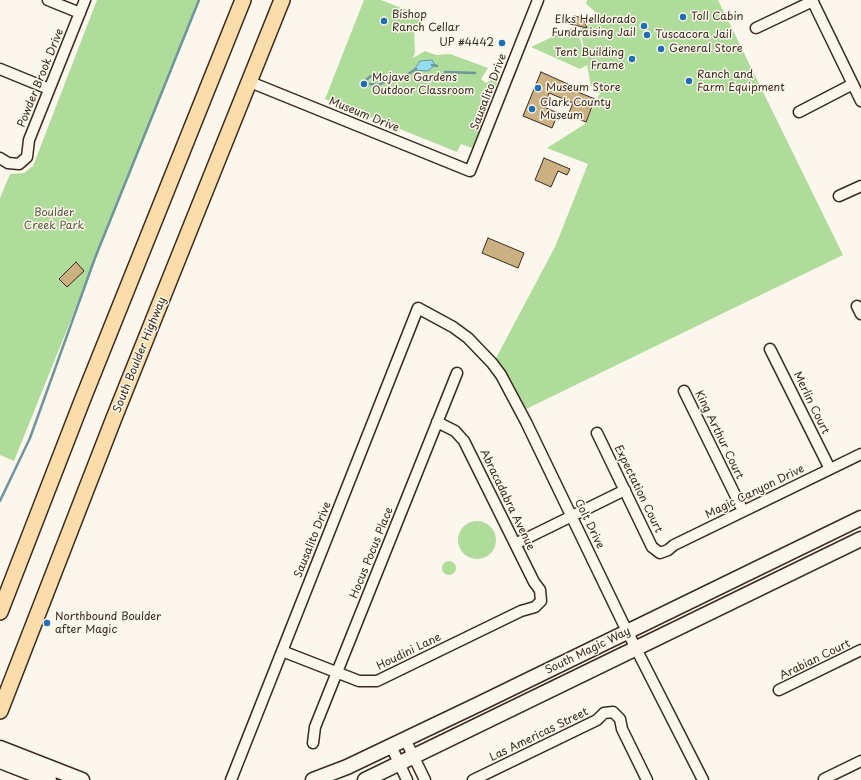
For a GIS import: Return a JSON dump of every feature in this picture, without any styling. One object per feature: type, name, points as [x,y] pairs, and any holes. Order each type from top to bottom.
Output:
[{"type":"main road","points":[[0,612],[82,401],[243,0]]},
{"type":"main road","name":"South Boulder Highway","points":[[0,711],[114,418],[282,0]]},
{"type":"street","points":[[48,0],[80,13]]},
{"type":"street","name":"Powder Brook Drive","points":[[0,158],[8,163],[19,164],[27,157],[29,140],[85,0]]},
{"type":"street","name":"Sausalito Drive","points":[[470,171],[538,0]]},
{"type":"street","points":[[756,28],[812,1],[861,101]]},
{"type":"street","points":[[0,69],[49,89]]},
{"type":"street","name":"Museum Drive","points":[[250,82],[470,171]]},
{"type":"street","points":[[799,112],[853,84]]},
{"type":"street","points":[[839,196],[861,186]]},
{"type":"street","name":"Sausalito Drive","points":[[231,780],[418,308]]},
{"type":"street","name":"Colt Drive","points":[[418,308],[453,327],[468,338],[492,363],[526,422],[636,648],[703,780]]},
{"type":"street","name":"Merlin Court","points":[[770,349],[830,469]]},
{"type":"street","name":"Hocus Pocus Place","points":[[313,743],[315,727],[457,373]]},
{"type":"street","name":"King Arthur Court","points":[[684,391],[743,511]]},
{"type":"street","name":"Abracadabra Avenue","points":[[437,422],[455,431],[464,441],[534,582],[540,590],[541,601]]},
{"type":"street","name":"Expectation Court","points":[[597,433],[652,547],[660,553]]},
{"type":"street","name":"Magic Canyon Drive","points":[[660,553],[861,454]]},
{"type":"street","points":[[515,544],[571,515],[625,490]]},
{"type":"street","name":"South Magic Way","points":[[313,780],[336,772],[391,746],[861,518]]},
{"type":"street","name":"South Magic Way","points":[[365,780],[861,539]]},
{"type":"street","name":"Houdini Lane","points":[[282,652],[359,681],[377,681],[521,611],[534,607],[541,601]]},
{"type":"street","name":"Arabian Court","points":[[779,690],[861,650]]},
{"type":"street","name":"Las Americas Street","points":[[473,780],[597,720],[604,713],[613,712],[620,719],[622,729],[646,780]]},
{"type":"street","points":[[405,739],[425,780]]},
{"type":"street","points":[[391,746],[407,780]]},
{"type":"street","points":[[0,748],[81,780]]},
{"type":"street","points":[[0,761],[49,780]]},
{"type":"street","points":[[824,779],[861,761]]},
{"type":"green space","name":"Boulder Creek Park","points":[[97,0],[200,0],[14,461],[0,455],[0,198],[10,174],[24,173],[33,166]]},
{"type":"green space","points":[[364,0],[381,0],[427,18],[414,29],[415,52],[413,58],[425,51],[436,55],[450,54],[488,68],[481,79],[486,83],[493,79],[497,83],[485,113],[482,115],[478,124],[481,125],[472,148],[461,144],[457,152],[325,99]]},
{"type":"green space","points":[[587,0],[718,0],[843,255],[522,411],[496,358],[555,247],[588,164],[547,148],[585,124],[600,93],[591,86],[587,65],[580,69],[531,47],[571,28],[578,31],[586,60],[580,28],[587,27],[591,20],[597,18],[598,14],[586,4]]},
{"type":"green space","points":[[477,521],[490,527],[496,540],[490,553],[477,559],[464,553],[458,540],[464,527]]},
{"type":"green space","points":[[446,561],[452,561],[456,565],[456,571],[452,575],[446,575],[442,571],[442,565]]},
{"type":"water","points":[[432,60],[435,65],[428,71],[414,70],[420,61]]},
{"type":"building","points":[[574,16],[583,18],[587,28],[566,23]]},
{"type":"building","points":[[541,72],[570,85],[568,88],[595,99],[586,122],[568,115],[573,103],[549,93],[544,107],[558,113],[552,128],[523,116]]},
{"type":"building","points":[[544,158],[570,169],[567,175],[558,171],[551,187],[535,180]]},
{"type":"building","points":[[488,238],[524,253],[518,268],[482,253]]},
{"type":"building","points":[[76,262],[84,271],[67,287],[59,279]]},
{"type":"waterway","points":[[0,501],[30,438],[95,258],[199,0]]},
{"type":"waterway","points":[[432,65],[437,66]]},
{"type":"waterway","points":[[369,84],[379,85],[390,78],[405,76],[416,69]]},
{"type":"waterway","points":[[445,72],[475,73]]},
{"type":"waterway","points":[[366,80],[371,76],[381,74],[390,78]]},
{"type":"place","name":"Toll Cabin","points":[[683,17]]},
{"type":"place","name":"Bishop Ranch Cellar","points":[[384,21]]},
{"type":"place","name":"Elks Helldorado Fundraising Jail","points":[[644,26]]},
{"type":"place","name":"Tuscacora Jail","points":[[647,35]]},
{"type":"place","name":"UP #4442","points":[[502,43]]},
{"type":"place","name":"General Store","points":[[661,49]]},
{"type":"place","name":"Tent Building Frame","points":[[632,59]]},
{"type":"place","name":"Ranch and Farm Equipment","points":[[689,81]]},
{"type":"place","name":"Mojave Gardens Outdoor Classroom","points":[[364,84]]},
{"type":"place","name":"Museum Store","points":[[538,88]]},
{"type":"place","name":"Clark County Museum","points":[[532,109]]},
{"type":"place","name":"Northbound Boulder after Magic","points":[[47,623]]}]
